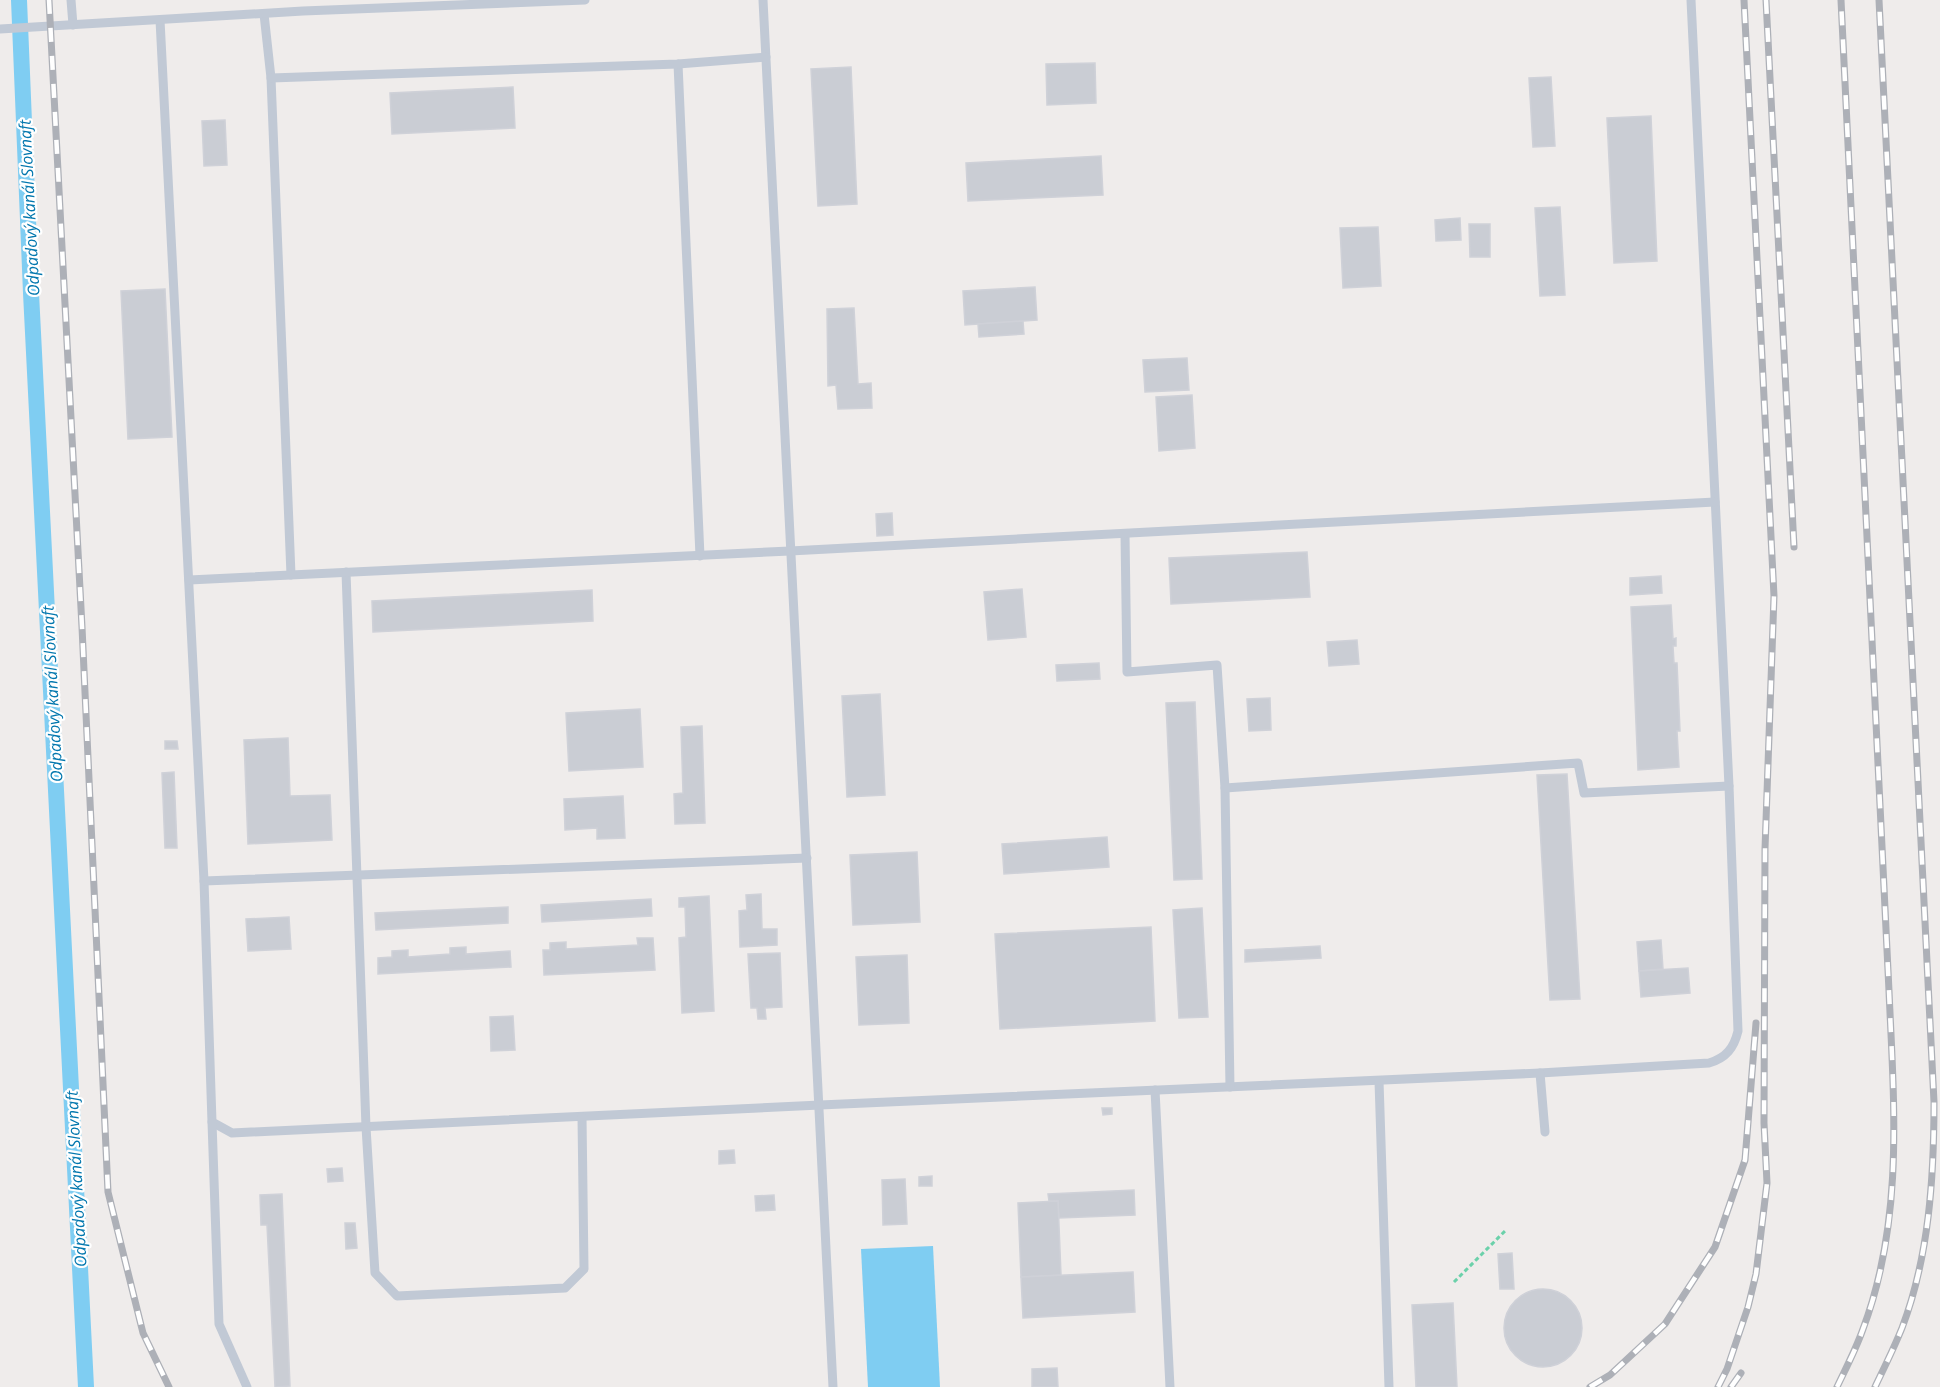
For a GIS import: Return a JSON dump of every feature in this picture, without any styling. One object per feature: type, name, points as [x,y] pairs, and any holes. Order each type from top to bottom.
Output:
[{"type":"lane","points":[[71,0],[73,25]]},
{"type":"lane","points":[[303,0],[303,11]]},
{"type":"lane","points":[[3,28],[303,11],[585,0]]},
{"type":"lane","points":[[763,0],[833,1387]]},
{"type":"lane","points":[[212,1122],[232,1133],[1540,1073],[1709,1063],[1720,1060],[1736,1041],[1738,1030],[1729,786],[1691,0]]},
{"type":"lane","points":[[264,14],[270,78],[291,575]]},
{"type":"lane","points":[[160,20],[204,881],[219,1324],[247,1387]]},
{"type":"lane","points":[[270,78],[678,63],[766,57]]},
{"type":"lane","points":[[678,63],[700,556]]},
{"type":"lane","points":[[189,580],[700,556],[1715,502]]},
{"type":"lane","points":[[1125,534],[1127,672],[1217,664],[1225,788],[1230,1087]]},
{"type":"lane","points":[[346,572],[366,1127],[375,1274],[397,1296],[565,1288],[584,1269],[582,1117]]},
{"type":"lane","points":[[1225,788],[1578,763],[1584,793],[1729,786]]},
{"type":"lane","points":[[204,881],[807,858]]},
{"type":"lane","points":[[1540,1073],[1545,1132]]},
{"type":"lane","points":[[1379,1080],[1389,1387]]},
{"type":"lane","points":[[1155,1090],[1170,1387]]},
{"type":"path","points":[[1454,1282],[1507,1229]]},
{"type":"water","points":[[933,1246],[940,1387],[868,1387],[861,1249]]},
{"type":"building","points":[[1095,63],[1096,103],[1047,105],[1046,64]]},
{"type":"building","points":[[851,67],[857,204],[818,206],[811,69]]},
{"type":"building","points":[[1551,77],[1555,146],[1533,147],[1529,78]]},
{"type":"building","points":[[513,87],[515,128],[392,134],[390,93]]},
{"type":"building","points":[[1651,116],[1657,261],[1614,263],[1607,118]]},
{"type":"building","points":[[225,120],[227,165],[204,166],[202,121]]},
{"type":"building","points":[[1101,156],[1103,195],[968,201],[966,163]]},
{"type":"building","points":[[1560,207],[1565,295],[1540,296],[1535,208]]},
{"type":"building","points":[[1460,218],[1461,240],[1436,241],[1435,220]]},
{"type":"building","points":[[1469,224],[1490,224],[1490,257],[1470,257]]},
{"type":"building","points":[[1378,227],[1381,286],[1343,288],[1340,228]]},
{"type":"building","points":[[1035,287],[1037,320],[965,325],[963,291]]},
{"type":"building","points":[[165,289],[172,437],[128,439],[121,291]]},
{"type":"building","points":[[854,308],[858,384],[871,383],[872,408],[838,409],[836,385],[828,386],[827,309]]},
{"type":"building","points":[[1023,321],[1024,334],[979,337],[978,324]]},
{"type":"building","points":[[1187,358],[1189,390],[1145,392],[1143,360]]},
{"type":"building","points":[[1192,395],[1195,448],[1159,451],[1156,397]]},
{"type":"building","points":[[892,513],[893,535],[877,536],[876,514]]},
{"type":"building","points":[[1307,552],[1310,597],[1171,604],[1169,558]]},
{"type":"building","points":[[1661,576],[1662,593],[1630,595],[1630,578]]},
{"type":"building","points":[[1022,589],[1026,637],[988,640],[984,592]]},
{"type":"building","points":[[592,590],[593,621],[373,632],[372,601]]},
{"type":"building","points":[[1671,605],[1673,639],[1676,638],[1676,646],[1673,646],[1674,663],[1677,663],[1679,767],[1638,770],[1631,607]]},
{"type":"building","points":[[1357,640],[1359,664],[1329,666],[1327,642]]},
{"type":"building","points":[[1099,663],[1100,679],[1057,681],[1056,665]]},
{"type":"building","points":[[880,694],[885,795],[847,797],[842,696]]},
{"type":"building","points":[[1270,698],[1271,730],[1249,731],[1247,699]]},
{"type":"building","points":[[1195,702],[1202,879],[1174,880],[1166,703]]},
{"type":"building","points":[[640,709],[643,767],[569,771],[566,713]]},
{"type":"building","points":[[702,726],[705,823],[675,824],[674,794],[683,793],[681,727]]},
{"type":"building","points":[[288,738],[290,796],[330,795],[332,840],[248,844],[244,740]]},
{"type":"building","points":[[165,741],[177,741],[178,749],[165,749]]},
{"type":"building","points":[[174,772],[177,848],[165,848],[162,773]]},
{"type":"building","points":[[1567,774],[1580,999],[1550,1000],[1537,775]]},
{"type":"building","points":[[623,796],[625,838],[597,839],[597,828],[565,830],[564,799]]},
{"type":"building","points":[[1107,837],[1109,867],[1004,874],[1002,844]]},
{"type":"building","points":[[917,852],[920,922],[853,925],[850,855]]},
{"type":"building","points":[[761,894],[762,929],[777,929],[777,945],[740,947],[739,911],[747,910],[746,895]]},
{"type":"building","points":[[709,896],[714,1011],[682,1013],[679,938],[686,937],[685,907],[679,907],[679,898]]},
{"type":"building","points":[[651,899],[652,916],[542,922],[541,905]]},
{"type":"building","points":[[508,907],[508,923],[376,930],[375,913]]},
{"type":"building","points":[[1202,908],[1208,1017],[1179,1018],[1173,910]]},
{"type":"building","points":[[289,917],[291,949],[248,951],[246,919]]},
{"type":"building","points":[[1151,927],[1155,1021],[1000,1029],[995,934]]},
{"type":"building","points":[[637,938],[653,938],[655,970],[544,975],[543,950],[550,950],[550,943],[566,942],[566,949],[638,945]]},
{"type":"building","points":[[1661,940],[1663,969],[1639,971],[1637,942]]},
{"type":"building","points":[[1320,946],[1321,958],[1245,962],[1245,950]]},
{"type":"building","points":[[466,947],[466,954],[510,951],[511,967],[378,974],[378,958],[392,957],[392,951],[408,950],[408,957],[450,954],[450,948]]},
{"type":"building","points":[[780,953],[782,1007],[765,1008],[766,1019],[758,1019],[757,1008],[751,1008],[748,954]]},
{"type":"building","points":[[907,955],[909,1023],[859,1025],[856,957]]},
{"type":"building","points":[[1688,968],[1690,993],[1641,997],[1639,971]]},
{"type":"building","points":[[513,1016],[515,1050],[491,1051],[490,1017]]},
{"type":"building","points":[[1102,1108],[1112,1108],[1112,1114],[1103,1115]]},
{"type":"building","points":[[734,1150],[735,1163],[719,1164],[719,1151]]},
{"type":"building","points":[[342,1168],[343,1181],[328,1182],[327,1169]]},
{"type":"building","points":[[932,1176],[932,1186],[919,1186],[919,1177]]},
{"type":"building","points":[[905,1179],[907,1224],[883,1225],[882,1180]]},
{"type":"building","points":[[1134,1190],[1135,1215],[1059,1218],[1058,1201],[1049,1201],[1048,1194]]},
{"type":"building","points":[[282,1194],[290,1386],[275,1387],[267,1225],[261,1225],[260,1195]]},
{"type":"building","points":[[774,1195],[775,1210],[756,1211],[755,1196]]},
{"type":"building","points":[[1058,1201],[1061,1275],[1021,1277],[1018,1203]]},
{"type":"building","points":[[345,1223],[355,1223],[357,1248],[346,1249]]},
{"type":"building","points":[[1512,1253],[1514,1289],[1500,1289],[1498,1254]]},
{"type":"building","points":[[1133,1272],[1135,1312],[1023,1318],[1021,1277]]},
{"type":"building","points":[[1543,1289],[1558,1292],[1571,1300],[1579,1313],[1582,1328],[1579,1343],[1571,1356],[1558,1364],[1543,1367],[1528,1364],[1515,1356],[1507,1343],[1504,1328],[1507,1313],[1515,1300],[1528,1292]]},
{"type":"building","points":[[1453,1303],[1457,1387],[1416,1387],[1412,1305]]},
{"type":"building","points":[[1057,1368],[1058,1387],[1032,1387],[1032,1369]]},
{"type":"waterway","name":"Odpadový kanál Slovnaft","points":[[19,0],[31,293],[86,1387]]},
{"type":"railway","points":[[49,0],[82,627],[108,1192],[143,1333],[169,1387]]},
{"type":"railway","points":[[1718,1387],[1727,1369],[1748,1307],[1756,1274],[1767,1183],[1764,1123],[1765,849],[1774,596],[1744,0]]},
{"type":"railway","points":[[1766,0],[1794,547]]},
{"type":"railway","points":[[1837,1387],[1863,1329],[1876,1288],[1885,1246],[1891,1204],[1894,1119],[1841,0]]},
{"type":"railway","points":[[1875,1387],[1902,1328],[1924,1245],[1931,1188],[1934,1102],[1879,0]]},
{"type":"railway","points":[[1590,1387],[1610,1375],[1665,1324],[1715,1247],[1745,1160],[1756,1023]]},
{"type":"railway","points":[[1731,1387],[1741,1373]]}]
